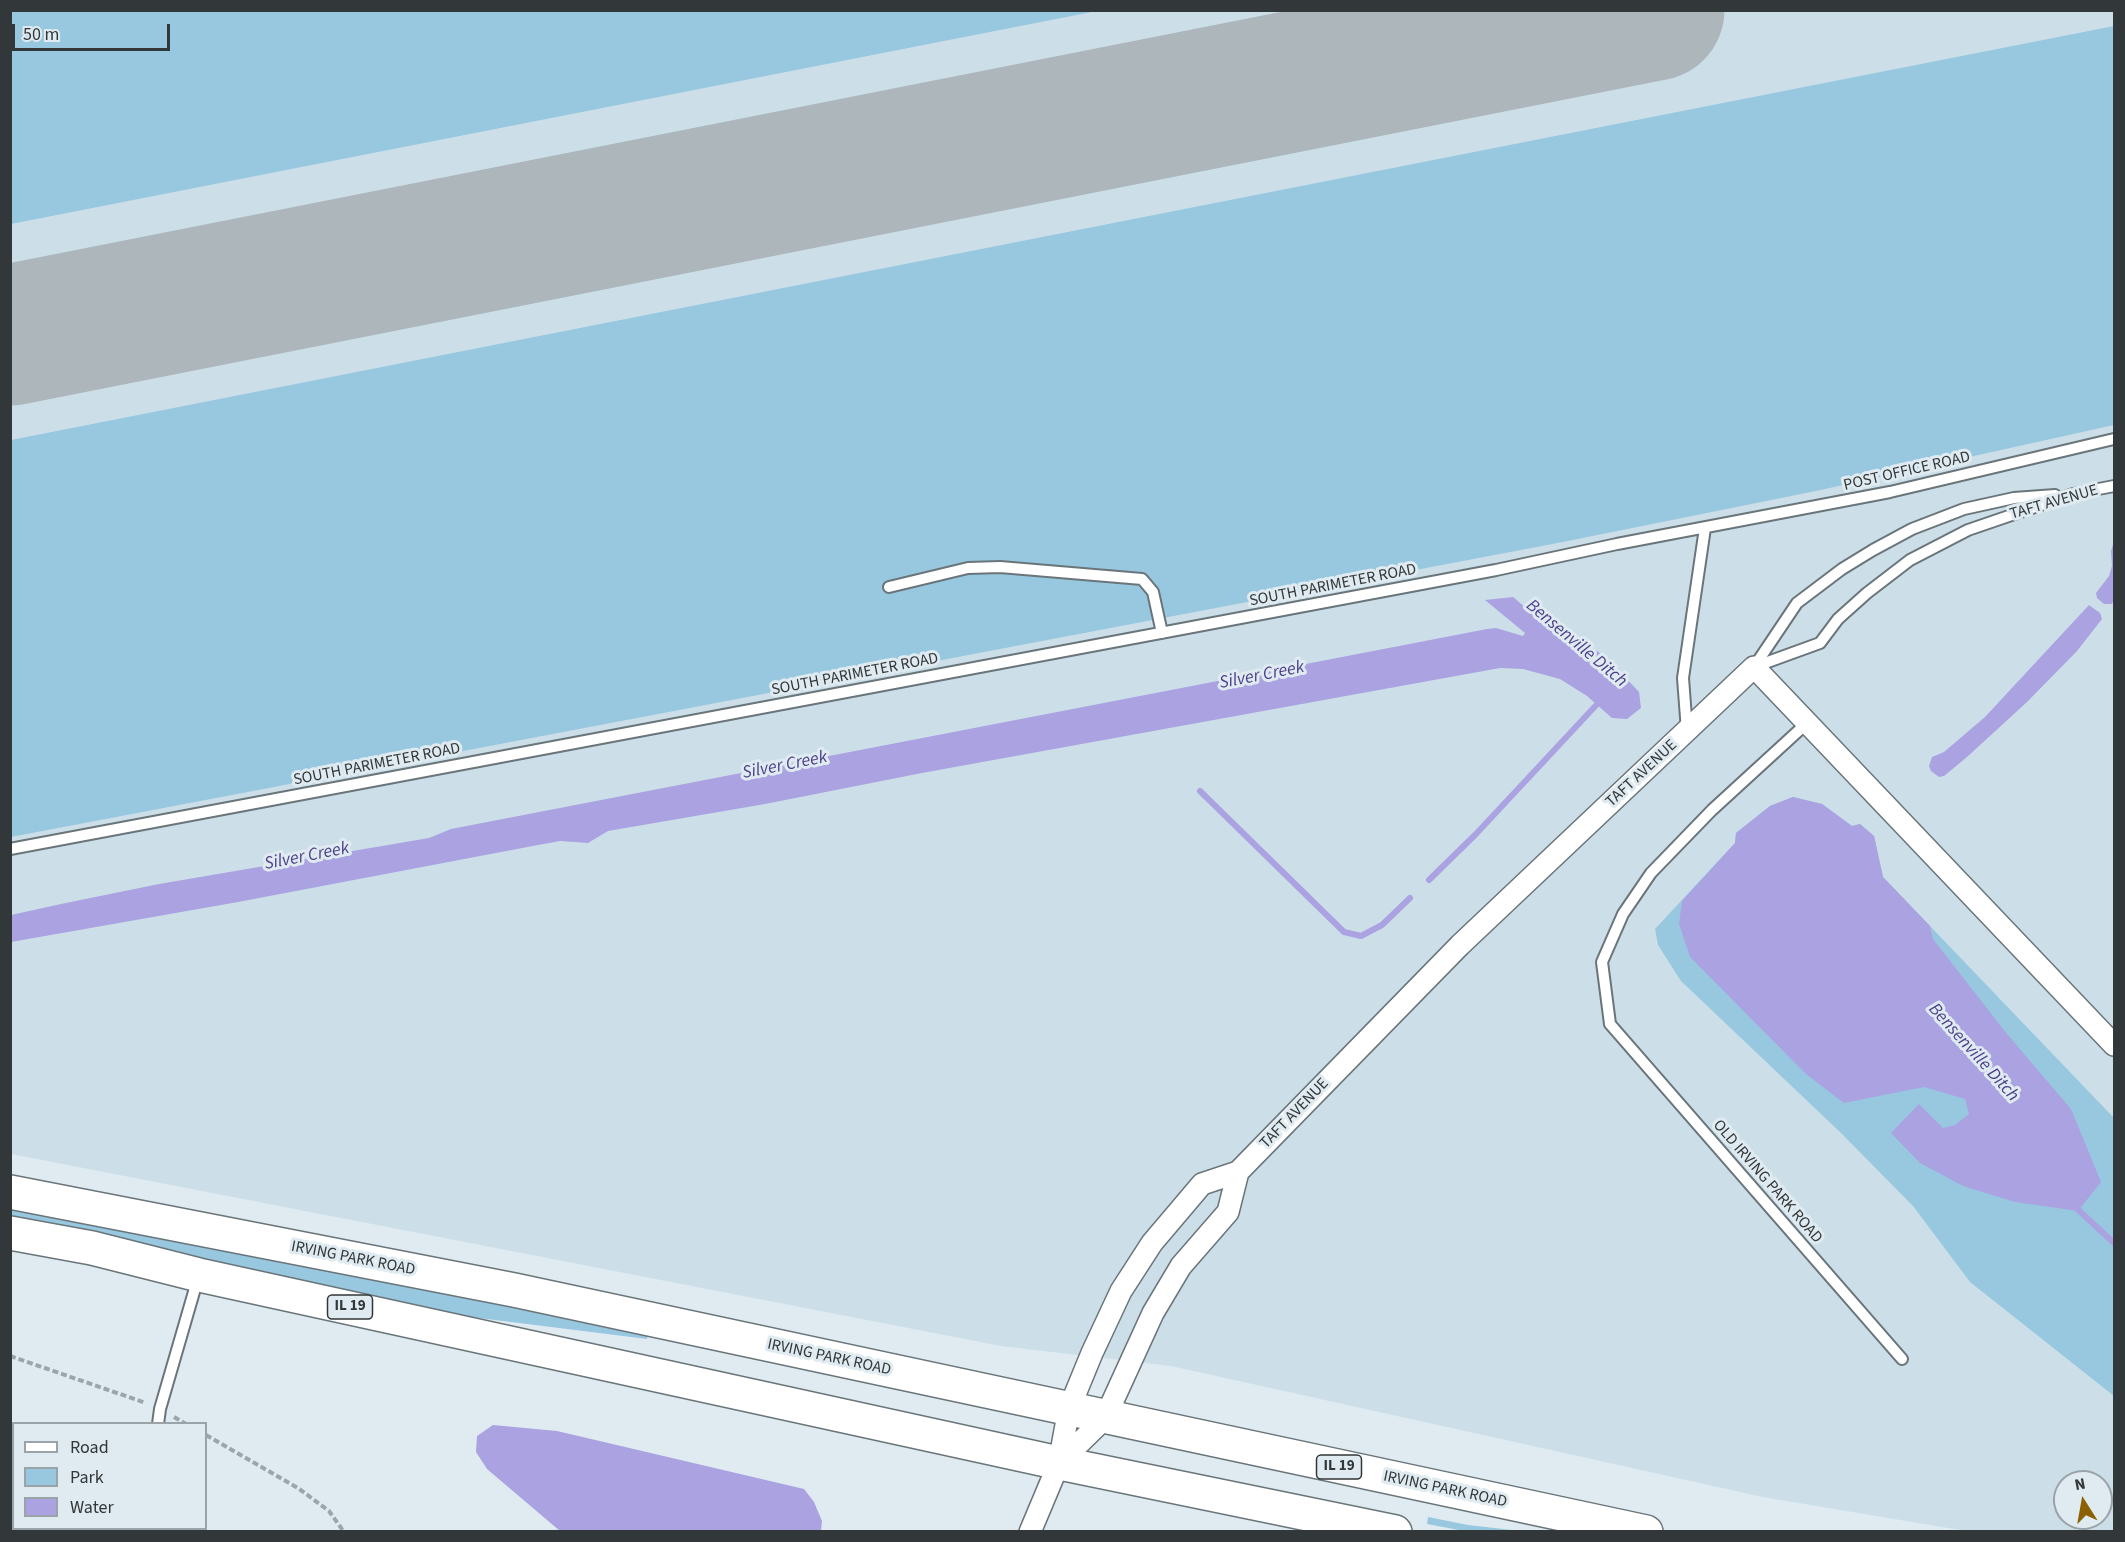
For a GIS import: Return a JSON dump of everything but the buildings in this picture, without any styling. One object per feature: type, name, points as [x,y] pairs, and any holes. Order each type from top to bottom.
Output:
[{"type":"main road","name":"IRVING PARK ROAD","points":[[10,1192],[514,1290],[1646,1532]]},
{"type":"main road","name":"IL 19","points":[[10,1233],[92,1248],[199,1275],[1059,1463],[1395,1532]]},
{"type":"street","points":[[1754,667],[2115,1045]]},
{"type":"street","name":"TAFT AVENUE","points":[[1030,1532],[1059,1463],[1069,1409],[1121,1291],[1152,1244],[1202,1184],[1238,1172],[1460,945],[1754,667]]},
{"type":"street","name":"TAFT AVENUE","points":[[1059,1463],[1105,1418],[1153,1313],[1180,1266],[1228,1212],[1238,1172]]},
{"type":"lane","name":"POST OFFICE ROAD","points":[[1705,528],[1890,492],[2115,439]]},
{"type":"lane","name":"TAFT AVENUE","points":[[1754,667],[1820,643],[1852,606],[1910,560],[1968,530],[2073,494],[2115,486]]},
{"type":"lane","points":[[1754,667],[1797,603],[1842,569],[1873,550],[1912,529],[1964,509],[2014,498],[2073,494]]},
{"type":"lane","name":"SOUTH PARIMETER ROAD","points":[[10,849],[1496,570],[1705,528]]},
{"type":"lane","points":[[1688,731],[1683,678],[1705,528]]},
{"type":"lane","points":[[889,587],[968,568],[989,567],[1142,579],[1153,592],[1162,633]]},
{"type":"lane","name":"OLD IRVING PARK ROAD","points":[[1808,723],[1712,810],[1651,873],[1623,914],[1602,962],[1610,1024],[1902,1359]]},
{"type":"lane","points":[[158,1422],[160,1408],[199,1275]]},
{"type":"path","points":[[10,1356],[160,1408]]},
{"type":"path","points":[[207,1436],[298,1488],[329,1511],[344,1532]]},
{"type":"shaded area","points":[[11,11],[2114,11],[2114,1531],[1966,1531],[1763,1497],[1171,1366],[1001,1346],[11,1154]]},
{"type":"green space","points":[[11,10],[1097,10],[1097,11],[11,224]]},
{"type":"green space","points":[[2114,26],[2114,425],[1816,491],[1563,542],[11,837],[11,440]]},
{"type":"green space","points":[[1793,797],[1822,804],[1852,826],[1860,824],[1874,836],[1883,877],[2114,1118],[2114,1396],[1970,1282],[1913,1206],[1841,1133],[1681,981],[1658,945],[1655,929],[1735,843],[1736,833],[1770,806]]},
{"type":"green space","points":[[10,1205],[648,1334],[647,1339],[431,1312],[11,1220]]},
{"type":"green space","points":[[1428,1517],[1468,1525],[1521,1531],[1464,1531],[1427,1524]]},
{"type":"water","points":[[2114,541],[2114,599],[2112,604],[2104,604],[2097,598],[2096,593],[2109,576]]},
{"type":"water","name":"Silver Creek","points":[[1513,597],[1562,639],[1585,643],[1607,658],[1639,692],[1641,708],[1627,719],[1612,718],[1587,696],[1560,679],[1523,669],[1500,668],[608,831],[588,843],[560,841],[11,942],[11,915],[159,884],[429,838],[451,829],[1487,629],[1496,628],[1523,636],[1525,633],[1485,600]]},
{"type":"water","points":[[2089,605],[2100,613],[2102,619],[2077,651],[2027,702],[1944,776],[1939,777],[1931,771],[1929,766],[1932,757],[1944,752],[1985,717]]},
{"type":"water","points":[[1793,797],[1822,804],[1852,826],[1860,824],[1874,836],[1883,877],[1930,926],[1933,939],[2007,1034],[2071,1109],[2101,1182],[2078,1211],[2015,1202],[1963,1186],[1920,1163],[1891,1133],[1919,1104],[1943,1128],[1955,1125],[1969,1114],[1965,1099],[1924,1087],[1844,1103],[1806,1074],[1690,957],[1679,924],[1682,901],[1735,843],[1736,833],[1770,806]]},
{"type":"water","points":[[493,1425],[557,1431],[804,1489],[814,1502],[822,1521],[821,1531],[560,1531],[487,1469],[476,1452],[477,1436]]},
{"type":"waterway","points":[[1429,880],[1476,834],[1600,701]]},
{"type":"waterway","points":[[1200,791],[1344,932],[1361,936],[1382,925],[1410,898]]},
{"type":"waterway","name":"Bensenville Ditch","points":[[2074,1206],[2114,1243]]},
{"type":"runway","points":[[10,335],[1654,10]]}]
